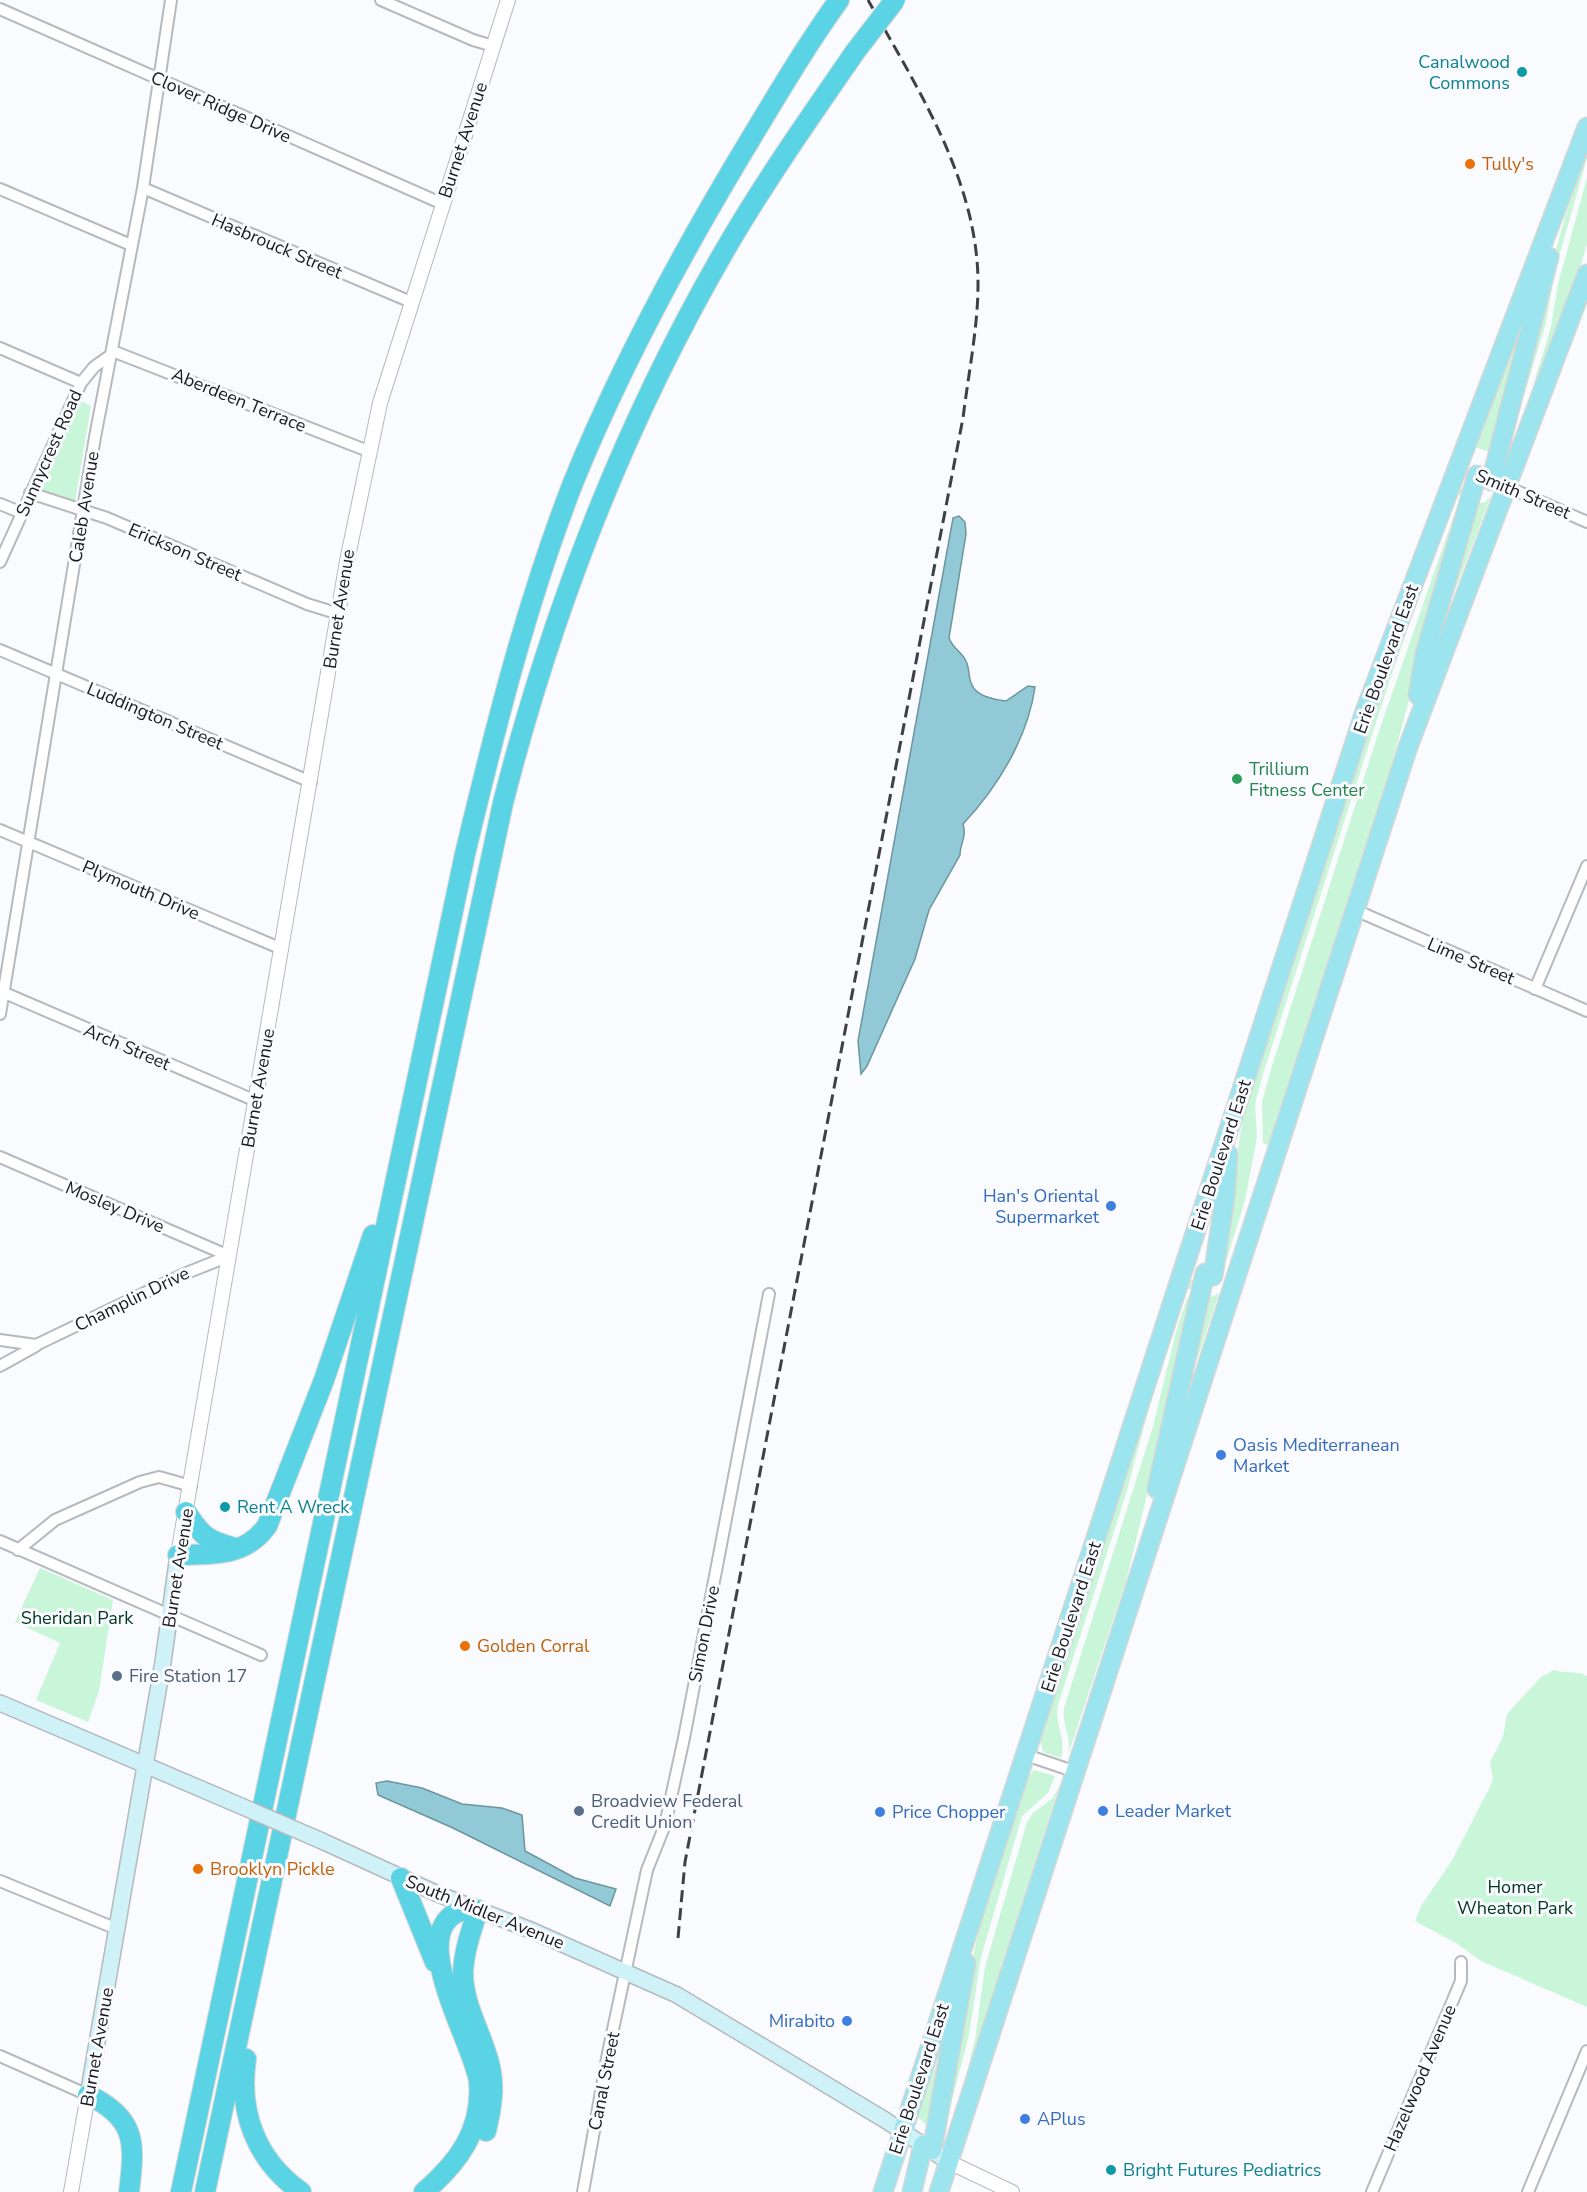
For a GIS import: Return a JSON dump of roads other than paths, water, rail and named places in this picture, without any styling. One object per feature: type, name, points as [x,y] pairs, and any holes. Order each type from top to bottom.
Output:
[{"type":"highway","points":[[181,2192],[465,854],[496,722],[528,613],[573,485],[598,423],[669,279],[703,217],[769,108],[835,11],[854,0]]},
{"type":"highway","points":[[205,2192],[503,803],[522,729],[564,595],[609,480],[686,319],[732,237],[782,157],[855,52],[895,0]]},
{"type":"highway","points":[[178,1555],[229,1553],[240,1549],[261,1535],[274,1511],[324,1380],[407,1123]]},
{"type":"highway","points":[[186,1512],[201,1534],[211,1542],[240,1549]]},
{"type":"highway","points":[[402,1878],[473,2058],[479,2082],[478,2107],[473,2132],[461,2154],[447,2172],[424,2192]]},
{"type":"highway","points":[[441,1976],[440,1934],[450,1918],[464,1909],[475,1909],[465,1949],[463,1974],[465,1995],[490,2068],[491,2108],[486,2133],[471,2164],[444,2192]]},
{"type":"highway","points":[[254,1968],[254,2021],[243,2079],[244,2103],[249,2125],[263,2156],[278,2173],[301,2192]]},
{"type":"highway","points":[[88,2095],[118,2113],[127,2126],[133,2146],[129,2192]]},
{"type":"main road","name":"Erie Boulevard East","points":[[883,2192],[1365,711],[1587,127]]},
{"type":"main road","points":[[939,2192],[1408,747],[1491,481],[1571,171]]},
{"type":"main road","points":[[1408,747],[1425,654],[1491,481],[1587,274]]},
{"type":"main road","points":[[1148,1547],[1162,1458],[1209,1274],[1225,1197],[1229,1128]]},
{"type":"main road","name":"Burnet Avenue","points":[[88,2095],[146,1766],[178,1555]]},
{"type":"main road","name":"South Midler Avenue","points":[[0,1703],[322,1841],[402,1878],[626,1971],[677,1995],[903,2131],[950,2162]]},
{"type":"main road","points":[[912,2192],[927,2147],[975,1914]]},
{"type":"street","name":"Caleb Avenue","points":[[0,1014],[110,354],[143,188],[171,0]]},
{"type":"street","points":[[381,0],[473,40],[493,46]]},
{"type":"street","name":"Burnet Avenue","points":[[178,1555],[368,452],[411,302],[508,0]]},
{"type":"street","name":"Clover Ridge Drive","points":[[0,9],[443,204]]},
{"type":"street","name":"Hasbrouck Street","points":[[143,188],[411,302]]},
{"type":"street","points":[[0,189],[131,244]]},
{"type":"street","points":[[0,348],[81,383]]},
{"type":"street","name":"Aberdeen Terrace","points":[[110,354],[120,352],[368,452]]},
{"type":"street","name":"Sunnycrest Road","points":[[0,562],[81,383],[94,367],[110,354]]},
{"type":"street","name":"Smith Street","points":[[1459,466],[1587,522]]},
{"type":"street","name":"Erickson Street","points":[[30,493],[84,509],[307,604],[339,614]]},
{"type":"street","points":[[0,504],[22,513]]},
{"type":"street","name":"Luddington Street","points":[[0,650],[311,782]]},
{"type":"street","name":"Plymouth Drive","points":[[0,830],[282,949]]},
{"type":"street","points":[[1535,988],[1587,866]]},
{"type":"street","name":"Lime Street","points":[[1355,910],[1587,1011]]},
{"type":"street","name":"Arch Street","points":[[2,992],[256,1101]]},
{"type":"street","name":"Mosley Drive","points":[[0,1157],[229,1256]]},
{"type":"street","name":"Champlin Drive","points":[[0,1366],[36,1345],[184,1274],[229,1256]]},
{"type":"street","points":[[1184,1265],[1234,1283]]},
{"type":"street","name":"Simon Drive","points":[[626,1971],[647,1870],[665,1826],[684,1738],[769,1294]]},
{"type":"street","points":[[0,1340],[36,1345]]},
{"type":"street","points":[[18,1550],[55,1520],[140,1482],[159,1478],[191,1486]]},
{"type":"street","points":[[0,1541],[261,1655]]},
{"type":"street","points":[[1026,1755],[1076,1772]]},
{"type":"street","points":[[0,1881],[117,1929]]},
{"type":"street","name":"Hazelwood Avenue","points":[[1372,2192],[1461,1981],[1461,1962]]},
{"type":"street","name":"Canal Street","points":[[583,2192],[626,1971]]},
{"type":"street","points":[[1528,2192],[1587,2051]]},
{"type":"street","points":[[0,2056],[88,2095]]},
{"type":"street","name":"Burnet Avenue","points":[[71,2192],[88,2095]]},
{"type":"street","points":[[950,2162],[1012,2192]]},
{"type":"water","points":[[959,516],[965,522],[966,534],[949,638],[966,661],[974,689],[982,695],[1006,701],[1028,686],[1035,687],[1026,724],[1010,760],[988,794],[963,824],[964,833],[960,855],[929,910],[915,959],[867,1066],[861,1074],[858,1041],[953,518]]},
{"type":"water","points":[[387,1781],[422,1788],[462,1804],[502,1808],[522,1815],[525,1851],[575,1878],[616,1889],[610,1906],[453,1828],[378,1795],[376,1783]]},
{"type":"railway","points":[[678,1938],[685,1862],[963,418],[976,318],[978,286],[976,247],[957,173],[925,102],[868,0]]},
{"type":"place","name":"Canalwood Commons","points":[[1522,72]]},
{"type":"place","name":"Tully's","points":[[1470,164]]},
{"type":"place","name":"Trillium Fitness Center","points":[[1237,779]]},
{"type":"place","name":"Han's Oriental Supermarket","points":[[1111,1206]]},
{"type":"place","name":"Oasis Mediterranean Market","points":[[1221,1455]]},
{"type":"place","name":"Rent A Wreck","points":[[225,1507]]},
{"type":"place","name":"Golden Corral","points":[[465,1646]]},
{"type":"place","name":"Fire Station 17","points":[[117,1676]]},
{"type":"place","name":"Broadview Federal Credit Union","points":[[579,1811]]},
{"type":"place","name":"Leader Market","points":[[1103,1811]]},
{"type":"place","name":"Price Chopper","points":[[880,1812]]},
{"type":"place","name":"Brooklyn Pickle","points":[[198,1869]]},
{"type":"place","name":"Mirabito","points":[[847,2021]]},
{"type":"place","name":"APlus","points":[[1025,2119]]},
{"type":"place","name":"Bright Futures Pediatrics","points":[[1111,2170]]},
{"type":"park label","name":"Sheridan Park","points":[[77,1618]]},
{"type":"park label","name":"Homer Wheaton Park","points":[[1515,1897]]}]
